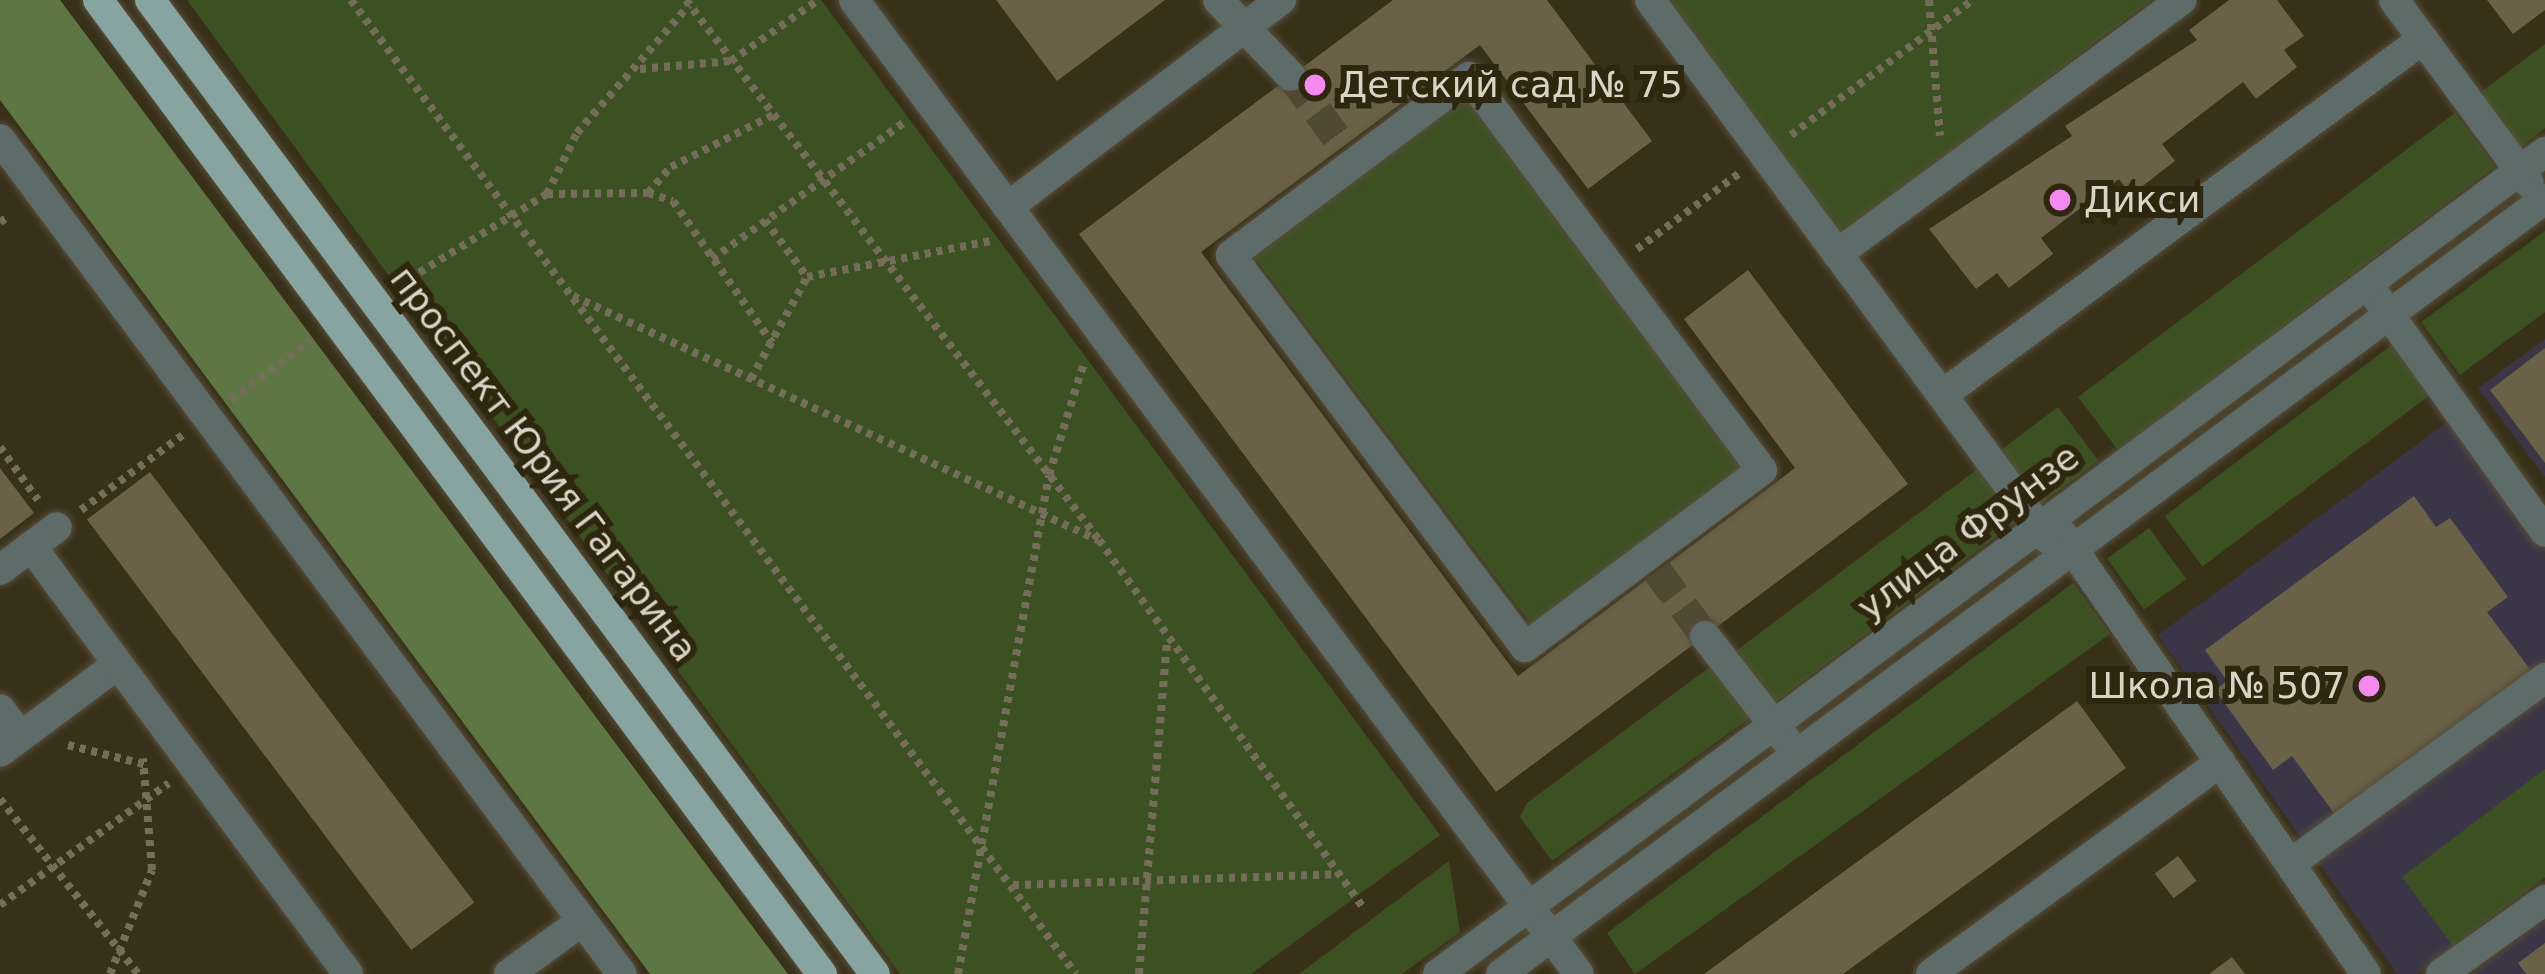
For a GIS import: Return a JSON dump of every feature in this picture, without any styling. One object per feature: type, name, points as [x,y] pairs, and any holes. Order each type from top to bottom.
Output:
[{"type":"main road","points":[[98,0],[822,974]]},
{"type":"main road","name":"проспект Юрия Гагарина","points":[[150,0],[875,974]]},
{"type":"street","points":[[854,0],[1579,974]]},
{"type":"street","points":[[1218,0],[1240,29],[1291,76]]},
{"type":"street","points":[[1008,207],[1281,0]]},
{"type":"street","points":[[1650,0],[1942,395],[2068,553],[2221,762],[2366,974]]},
{"type":"street","points":[[1837,254],[2181,0]]},
{"type":"street","points":[[2394,0],[2532,162],[2544,200]]},
{"type":"street","points":[[1942,395],[2423,39]]},
{"type":"street","points":[[1469,77],[1762,470],[1652,565],[1525,647],[1232,255],[1350,154],[1469,77]]},
{"type":"street","points":[[0,139],[622,974]]},
{"type":"street","name":"улица Фрунзе","points":[[1438,974],[2532,162]]},
{"type":"street","name":"улица Фрунзе","points":[[1501,974],[2544,200]]},
{"type":"street","points":[[2366,285],[2545,532]]},
{"type":"street","points":[[0,569],[57,527]]},
{"type":"street","points":[[32,546],[349,974]]},
{"type":"street","points":[[1705,636],[1797,754]]},
{"type":"street","points":[[0,709],[10,744],[118,664]]},
{"type":"street","points":[[2290,865],[2545,678]]},
{"type":"street","points":[[1931,974],[2221,762]]},
{"type":"street","points":[[2441,974],[2545,901]]},
{"type":"street","points":[[509,974],[582,921]]},
{"type":"path","points":[[351,0],[1076,974]]},
{"type":"path","points":[[640,69],[731,61],[818,0]]},
{"type":"path","points":[[1929,0],[1946,174]]},
{"type":"path","points":[[547,194],[577,133],[640,69],[687,2],[1099,540],[1364,909]]},
{"type":"path","points":[[712,259],[931,104]]},
{"type":"path","points":[[649,193],[671,167],[775,114]]},
{"type":"path","points":[[389,290],[547,194],[649,193],[673,201],[772,343]]},
{"type":"path","points":[[766,220],[807,277]]},
{"type":"path","points":[[751,379],[807,277],[884,257],[1028,235]]},
{"type":"path","points":[[570,294],[1099,540]]},
{"type":"path","points":[[958,974],[976,836],[1049,475],[1096,326]]},
{"type":"path","points":[[214,412],[314,339]]},
{"type":"path","points":[[0,447],[57,527],[177,439]]},
{"type":"path","points":[[1139,974],[1151,877],[1167,638]]},
{"type":"path","points":[[0,905],[183,774],[10,744]]},
{"type":"path","points":[[110,974],[152,870],[153,794],[140,744]]},
{"type":"path","points":[[0,799],[138,974]]},
{"type":"path","points":[[1012,885],[1339,874]]},
{"type":"shaded area","points":[[2545,339],[2545,477],[2478,388]]},
{"type":"shaded area","name":"Школа № 507","points":[[2449,421],[2545,549],[2545,878],[2417,974],[2397,974],[2158,635]]},
{"type":"shaded area","points":[[2545,920],[2545,974],[2472,974]]},
{"type":"green space","points":[[0,0],[60,0],[788,974],[650,974],[0,100]]},
{"type":"green space","points":[[187,0],[821,0],[1440,835],[1251,974],[900,974]]},
{"type":"green space","points":[[1666,0],[2152,0],[1841,234]]},
{"type":"green space","points":[[2545,44],[2545,128],[2518,149],[2477,95]]},
{"type":"green space","points":[[1467,97],[1746,468],[1534,628],[1255,257]]},
{"type":"green space","points":[[2455,113],[2495,167],[2118,451],[2078,397]]},
{"type":"green space","points":[[2545,231],[2545,312],[2460,375],[2421,322]]},
{"type":"green space","points":[[2393,344],[2431,394],[2203,566],[2165,516]]},
{"type":"green space","points":[[2058,407],[2098,461],[2042,503],[2001,450]]},
{"type":"green space","points":[[1980,467],[2019,519],[1775,703],[1736,651]]},
{"type":"green space","points":[[2149,528],[2186,579],[2144,610],[2107,559]]},
{"type":"green space","points":[[2073,583],[2110,634],[1635,974],[1607,933]]},
{"type":"green space","points":[[1711,666],[1751,717],[1552,861],[1520,817],[1527,803]]},
{"type":"green space","points":[[2545,769],[2545,877],[2453,946],[2402,877]]},
{"type":"green space","points":[[1449,861],[1460,932],[1402,974],[1299,974]]},
{"type":"building","points":[[996,0],[1165,0],[1057,81]]},
{"type":"building","points":[[1393,0],[1547,0],[1652,141],[1588,189],[1480,45],[1201,252],[1518,676],[1795,468],[1684,319],[1748,270],[1908,484],[1496,792],[1079,234]]},
{"type":"building","points":[[2229,0],[2277,0],[2304,36],[2284,50],[2297,67],[2256,99],[2243,82],[2162,144],[2175,161],[2131,195],[2119,179],[2041,238],[2053,254],[2009,288],[1997,273],[1976,289],[1929,229],[2072,136],[2065,126],[2197,40],[2189,30]]},
{"type":"building","points":[[2487,0],[2545,0],[2545,10],[2513,34]]},
{"type":"building","points":[[2545,348],[2545,463],[2490,390]]},
{"type":"building","points":[[0,468],[34,513],[0,539]]},
{"type":"building","points":[[150,472],[474,902],[411,950],[87,520]]},
{"type":"building","points":[[2414,496],[2436,527],[2450,518],[2508,597],[2487,612],[2535,676],[2339,820],[2292,756],[2273,770],[2215,690],[2227,681],[2205,650]]},
{"type":"building","points":[[2077,701],[2126,768],[1843,974],[1704,974]]},
{"type":"building","points":[[2178,856],[2197,881],[2173,898],[2155,873]]},
{"type":"building","points":[[2545,943],[2545,974],[2526,974],[2518,963]]},
{"type":"building","points":[[2232,957],[2245,974],[2209,974]]},
{"type":"tunnel","points":[[1291,76],[1343,146]]},
{"type":"tunnel","points":[[1657,571],[1705,636]]},
{"type":"place","name":"Детский сад № 75","points":[[1315,85]]},
{"type":"place","name":"Дикси","points":[[2060,200]]},
{"type":"place","name":"Школа № 507","points":[[2369,686]]}]
